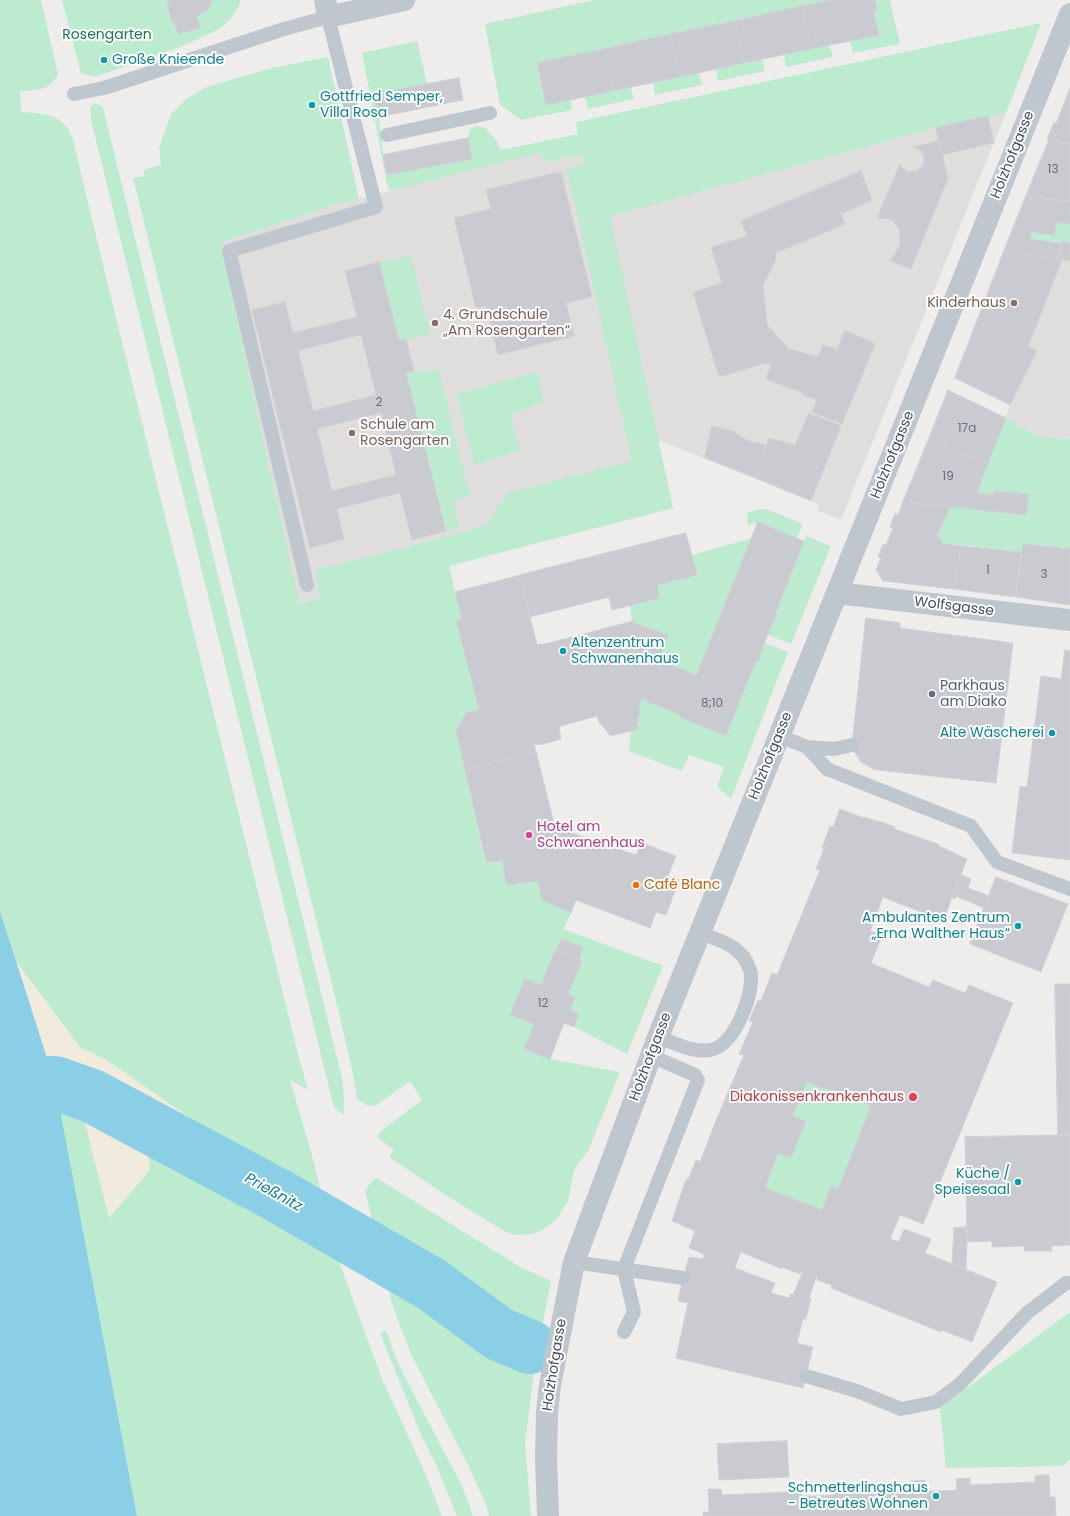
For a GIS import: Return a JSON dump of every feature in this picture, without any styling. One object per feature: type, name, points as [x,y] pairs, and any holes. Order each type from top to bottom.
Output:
[{"type":"street","points":[[327,9],[404,0]]},
{"type":"street","name":"Holzhofgasse","points":[[548,1516],[546,1450],[547,1413],[550,1385],[574,1262],[655,1046],[1070,14]]},
{"type":"street","name":"Wolfsgasse","points":[[837,593],[1070,620]]},
{"type":"lane","points":[[74,94],[104,88],[277,31],[327,9],[376,207],[229,250],[307,585]]},
{"type":"lane","points":[[388,135],[490,113]]},
{"type":"lane","points":[[779,736],[807,747],[834,749],[852,745]]},
{"type":"lane","points":[[807,747],[827,770],[972,826],[997,862],[1070,889]]},
{"type":"lane","points":[[655,1046],[699,1050],[714,1049],[728,1040],[739,1022],[748,1000],[751,974],[746,960],[726,943],[700,933]]},
{"type":"lane","points":[[624,1332],[634,1312],[624,1269],[698,1080],[696,1074],[655,1046]]},
{"type":"lane","points":[[574,1262],[683,1278]]},
{"type":"lane","points":[[806,1376],[857,1391],[901,1409],[936,1402],[960,1384],[1026,1313],[1066,1283],[1070,1283]]},
{"type":"shaded area","name":"4. Grundschule „Am Rosengarten“","points":[[1006,113],[841,520],[817,510],[819,505],[811,501],[658,440],[673,508],[298,603],[220,243],[334,205],[540,152],[543,163],[582,154],[584,165],[609,216],[936,128]]},
{"type":"shaded area","points":[[1062,260],[1070,261],[1070,439],[1040,437],[1006,418],[1010,405],[1037,351],[1028,347]]},
{"type":"green space","points":[[0,0],[41,0],[58,74],[55,80],[47,87],[37,90],[20,91],[21,112],[45,114],[56,118],[66,126],[73,140],[308,1090],[290,1080],[313,1159],[336,1253],[382,1379],[426,1475],[442,1516],[137,1516],[55,1083],[0,911]]},
{"type":"green space","name":"Rosengarten","points":[[62,0],[241,0],[231,18],[222,27],[215,31],[180,47],[94,77],[81,73]]},
{"type":"green space","points":[[594,0],[832,0],[537,63],[546,105],[571,100],[572,110],[521,120],[500,105],[485,24]]},
{"type":"green space","points":[[875,0],[890,0],[900,44],[853,53],[850,41],[879,35],[873,11],[877,10]]},
{"type":"green space","points":[[1041,23],[1006,113],[936,128],[610,216],[673,508],[449,566],[462,618],[456,620],[479,710],[466,713],[456,730],[485,862],[502,861],[507,885],[538,881],[542,900],[571,913],[563,929],[663,966],[627,1054],[574,1027],[579,1014],[570,1010],[568,995],[582,961],[579,960],[583,947],[561,939],[541,985],[525,979],[510,1015],[534,1024],[524,1049],[550,1059],[620,1072],[588,1151],[574,1170],[568,1201],[556,1220],[541,1231],[532,1234],[515,1235],[504,1231],[444,1194],[389,1157],[394,1150],[377,1137],[382,1130],[422,1100],[410,1081],[377,1105],[370,1107],[357,1099],[353,1074],[339,1013],[133,178],[145,176],[143,170],[161,165],[159,148],[171,114],[185,100],[206,87],[272,68],[328,57],[359,199],[334,205],[220,243],[299,603],[320,598],[315,570],[412,546],[487,525],[508,493],[632,461],[567,168],[584,165],[582,154],[543,163],[540,153],[390,191],[387,184],[362,53],[417,41],[427,84],[379,117],[383,155],[388,175],[472,159],[468,138],[470,129],[475,126],[484,127],[497,141],[501,150],[578,134],[576,122]]},
{"type":"green space","points":[[829,45],[833,57],[786,67],[784,55]]},
{"type":"green space","points":[[762,59],[765,71],[718,81],[716,69]]},
{"type":"green space","points":[[699,73],[702,85],[655,95],[653,83]]},
{"type":"green space","points":[[631,88],[634,99],[588,109],[585,97]]},
{"type":"green space","points":[[94,103],[103,108],[342,1078],[344,1115],[334,1108],[92,124],[90,108]]},
{"type":"green space","points":[[1056,222],[1070,224],[1070,243],[1030,239],[1031,232],[1054,235]]},
{"type":"green space","points":[[411,256],[430,334],[399,341],[379,262]]},
{"type":"green space","points":[[439,370],[470,496],[453,500],[459,528],[446,531],[406,373]]},
{"type":"green space","points":[[538,372],[543,402],[512,414],[512,424],[521,450],[475,465],[456,394]]},
{"type":"green space","points":[[1006,418],[1040,437],[1070,439],[1070,549],[1023,544],[1021,552],[942,543],[941,539],[937,536],[950,507],[1026,515],[1028,494],[994,491],[993,495],[977,493]]},
{"type":"green space","points":[[761,509],[769,510],[803,524],[797,538],[758,522],[748,525],[747,513]]},
{"type":"green space","points":[[806,536],[831,546],[791,644],[768,635],[774,620],[776,620],[777,616],[775,615]]},
{"type":"green space","points":[[752,538],[696,675],[659,660],[668,636],[632,622],[630,606],[660,598],[657,585],[692,555]]},
{"type":"green space","points":[[765,643],[788,652],[731,799],[717,787],[724,767],[689,755],[682,771],[629,751],[631,731],[638,729],[638,714],[641,699],[680,715],[680,718],[726,736],[756,661],[759,662],[759,658]]},
{"type":"green space","points":[[807,1082],[871,1106],[838,1189],[822,1210],[765,1188],[778,1153],[791,1158],[806,1121],[793,1116]]},
{"type":"green space","points":[[377,1178],[522,1268],[551,1281],[535,1363],[525,1444],[531,1516],[489,1516],[487,1507],[468,1465],[411,1354],[392,1304],[365,1190],[374,1179]]},
{"type":"green space","points":[[1070,1312],[1070,1459],[1063,1466],[946,1468],[940,1408]]},
{"type":"green space","points":[[385,1330],[407,1381],[462,1486],[473,1516],[457,1516],[437,1467],[421,1435],[381,1336],[381,1333]]},
{"type":"sand","points":[[16,961],[80,1047],[105,1059],[228,1144],[119,1098],[75,1082],[52,1076]]},
{"type":"sand","points":[[78,1096],[146,1132],[150,1170],[109,1218]]},
{"type":"water","points":[[0,911],[55,1083],[137,1516],[0,1516]]},
{"type":"building","points":[[167,0],[211,0],[212,2],[208,10],[197,16],[200,28],[178,34],[174,22],[172,22]]},
{"type":"building","points":[[832,0],[875,0],[877,10],[873,11],[879,35],[811,49],[802,6]]},
{"type":"building","points":[[802,6],[811,49],[744,63],[735,21]]},
{"type":"building","points":[[735,21],[744,63],[680,77],[671,34]]},
{"type":"building","points":[[671,34],[680,77],[613,91],[604,49]]},
{"type":"building","points":[[604,49],[613,91],[546,105],[537,63]]},
{"type":"building","points":[[459,78],[463,100],[379,117],[375,94]]},
{"type":"building","points":[[1070,88],[1070,144],[1049,140],[1047,139],[1054,122],[1056,123]]},
{"type":"building","points":[[988,116],[994,143],[941,155],[936,128]]},
{"type":"building","points":[[468,138],[472,159],[387,175],[383,155]]},
{"type":"building","points":[[1049,140],[1070,144],[1070,202],[1026,196]]},
{"type":"building","points":[[939,141],[948,178],[911,269],[891,261],[900,244],[899,229],[893,221],[877,218],[900,164],[902,168],[908,172],[917,171],[924,164],[924,157],[921,151],[914,147]]},
{"type":"building","points":[[861,171],[872,200],[841,214],[845,224],[783,250],[777,251],[775,256],[776,259],[763,285],[767,325],[789,349],[818,357],[823,345],[837,350],[845,330],[875,344],[842,424],[812,412],[817,400],[766,379],[771,364],[766,363],[719,377],[693,292],[722,283],[711,247],[747,236],[741,221]]},
{"type":"building","points":[[561,172],[592,297],[566,303],[574,336],[498,355],[486,306],[476,308],[454,218],[491,209],[486,190]]},
{"type":"building","points":[[1026,196],[1070,202],[1070,224],[1056,222],[1054,235],[1031,232],[1030,239],[1060,243],[1062,260],[1004,251]]},
{"type":"building","points":[[1061,241],[1070,243],[1070,261],[1062,260]]},
{"type":"building","name":"Kinderhaus","points":[[1004,251],[1062,260],[1028,347],[1037,351],[1010,405],[955,378]]},
{"type":"building","name":"Schule am Rosengarten","points":[[379,262],[399,341],[406,339],[414,371],[406,373],[446,531],[412,540],[400,493],[337,509],[344,539],[310,548],[252,310],[285,302],[293,333],[357,317],[345,271]],"holes":[[[361,335],[376,395],[313,411],[298,351]],[[381,413],[396,475],[332,491],[317,429]]]},
{"type":"building","points":[[948,390],[1006,418],[988,464],[928,441]]},
{"type":"building","points":[[809,413],[841,426],[811,501],[756,478],[769,438],[795,445]]},
{"type":"building","points":[[712,426],[732,431],[748,441],[766,445],[756,478],[705,458]]},
{"type":"building","points":[[928,441],[988,464],[977,493],[993,495],[994,491],[1029,494],[1026,515],[903,502]]},
{"type":"building","points":[[903,502],[950,507],[937,536],[941,539],[942,543],[961,546],[954,589],[883,581],[876,570],[881,558],[878,557],[883,544],[886,545],[893,528],[890,527],[895,513],[898,515]]},
{"type":"building","name":"Altenzentrum Schwanenhaus","points":[[758,522],[804,541],[775,615],[777,616],[776,620],[774,620],[766,639],[759,662],[756,661],[726,736],[679,717],[680,715],[641,699],[637,723],[638,729],[610,736],[599,722],[597,716],[561,726],[559,728],[561,739],[540,745],[534,745],[536,752],[465,770],[456,730],[466,713],[479,710],[456,620],[462,618],[455,592],[520,575],[537,645],[633,621],[632,622],[668,635],[659,660],[696,675]]},
{"type":"building","points":[[686,533],[697,575],[657,585],[660,598],[612,610],[609,597],[530,617],[520,575]]},
{"type":"building","points":[[1023,544],[1070,549],[1070,605],[1016,597]]},
{"type":"building","points":[[961,546],[1021,552],[1016,597],[954,589]]},
{"type":"building","name":"Parkhaus am Diako","points":[[866,618],[900,623],[900,628],[1013,643],[996,783],[877,770],[861,762],[852,745]]},
{"type":"building","name":"Alte Wäscherei","points":[[1065,650],[1070,651],[1070,860],[1012,853],[1020,786],[1027,787],[1041,676],[1061,679]]},
{"type":"building","name":"Hotel am Schwanenhaus","points":[[536,752],[555,827],[636,855],[642,843],[676,856],[668,876],[679,880],[666,915],[656,912],[650,928],[576,900],[571,913],[542,900],[538,881],[507,885],[502,861],[486,862],[465,770]]},
{"type":"building","name":"Diakonissenkrankenhaus","points":[[840,809],[895,827],[894,829],[938,844],[937,845],[967,859],[943,921],[883,897],[870,931],[882,936],[871,963],[929,987],[933,980],[965,993],[969,985],[1013,1003],[923,1224],[900,1215],[890,1239],[899,1242],[904,1229],[931,1239],[925,1253],[997,1282],[972,1342],[942,1330],[941,1332],[831,1288],[832,1285],[817,1280],[818,1278],[816,1277],[809,1298],[811,1298],[806,1319],[803,1319],[797,1343],[813,1347],[803,1388],[676,1358],[688,1303],[678,1301],[683,1278],[689,1257],[703,1259],[704,1254],[689,1248],[695,1231],[672,1221],[686,1179],[688,1180],[696,1160],[700,1162],[744,1055],[739,1054],[753,1022],[749,1021],[758,1000],[761,1001],[772,973],[777,975],[820,870],[816,869],[824,849],[822,848],[830,826],[833,827]],"holes":[[[807,1082],[871,1106],[838,1189],[831,1186],[822,1210],[765,1188],[778,1153],[791,1158],[806,1121],[793,1116]],[[741,1252],[782,1269],[782,1267],[800,1274],[801,1271],[803,1271],[793,1295],[790,1294],[789,1298],[771,1293],[775,1283],[735,1268]]]},
{"type":"building","points":[[961,875],[971,879],[968,888],[989,896],[984,908],[956,896],[955,899],[952,898]]},
{"type":"building","name":"Ambulantes Zentrum „Erna Walther Haus“","points":[[996,877],[1068,904],[1041,972],[970,944]]},
{"type":"building","points":[[561,939],[583,947],[579,960],[556,951]]},
{"type":"building","points":[[555,950],[582,961],[568,995],[575,998],[570,1010],[579,1014],[574,1027],[564,1023],[550,1059],[524,1049],[534,1024],[510,1015],[525,978],[541,985]]},
{"type":"building","points":[[1055,984],[1070,984],[1070,1135],[1058,1135]]},
{"type":"building","name":"Küche / Speisesaal","points":[[1070,1135],[1070,1245],[1051,1246],[1052,1251],[1024,1251],[1025,1246],[992,1247],[992,1241],[967,1242],[965,1137]]},
{"type":"building","name":"Küche / Speisesaal","points":[[966,1227],[966,1269],[952,1264],[954,1228]]},
{"type":"building","points":[[787,1441],[789,1477],[719,1480],[717,1444]]},
{"type":"building","name":"Schmetterlingshaus - Betreutes Wohnen","points":[[1049,1475],[1050,1497],[1055,1497],[1056,1516],[703,1516],[703,1512],[709,1512],[708,1489],[721,1489],[722,1495],[787,1492],[787,1486],[800,1485],[801,1496],[817,1496],[833,1495],[833,1484],[845,1483],[845,1490],[911,1487],[911,1481],[925,1480],[925,1491],[941,1491],[957,1490],[956,1479],[970,1478],[970,1485],[1035,1482],[1035,1476]]},
{"type":"waterway","name":"Prießnitz","points":[[0,1086],[55,1083],[92,1096],[277,1195],[431,1284],[499,1334],[530,1347]]},
{"type":"place","name":"Große Knieende","points":[[104,60]]},
{"type":"place","name":"Gottfried Semper, Villa Rosa","points":[[312,105]]},
{"type":"place","name":"Kinderhaus","points":[[1014,303]]},
{"type":"place","name":"4. Grundschule „Am Rosengarten“","points":[[435,323]]},
{"type":"place","name":"Schule am Rosengarten","points":[[352,433]]},
{"type":"place","name":"Altenzentrum Schwanenhaus","points":[[563,651]]},
{"type":"place","name":"Parkhaus am Diako","points":[[932,694]]},
{"type":"place","name":"Alte Wäscherei","points":[[1052,733]]},
{"type":"place","name":"Hotel am Schwanenhaus","points":[[529,835]]},
{"type":"place","name":"Café Blanc","points":[[636,885]]},
{"type":"place","name":"Ambulantes Zentrum „Erna Walther Haus“","points":[[1018,926]]},
{"type":"place","name":"Diakonissenkrankenhaus","points":[[913,1097]]},
{"type":"place","name":"Küche / Speisesaal","points":[[1018,1182]]},
{"type":"place","name":"Schmetterlingshaus - Betreutes Wohnen","points":[[936,1496]]}]
